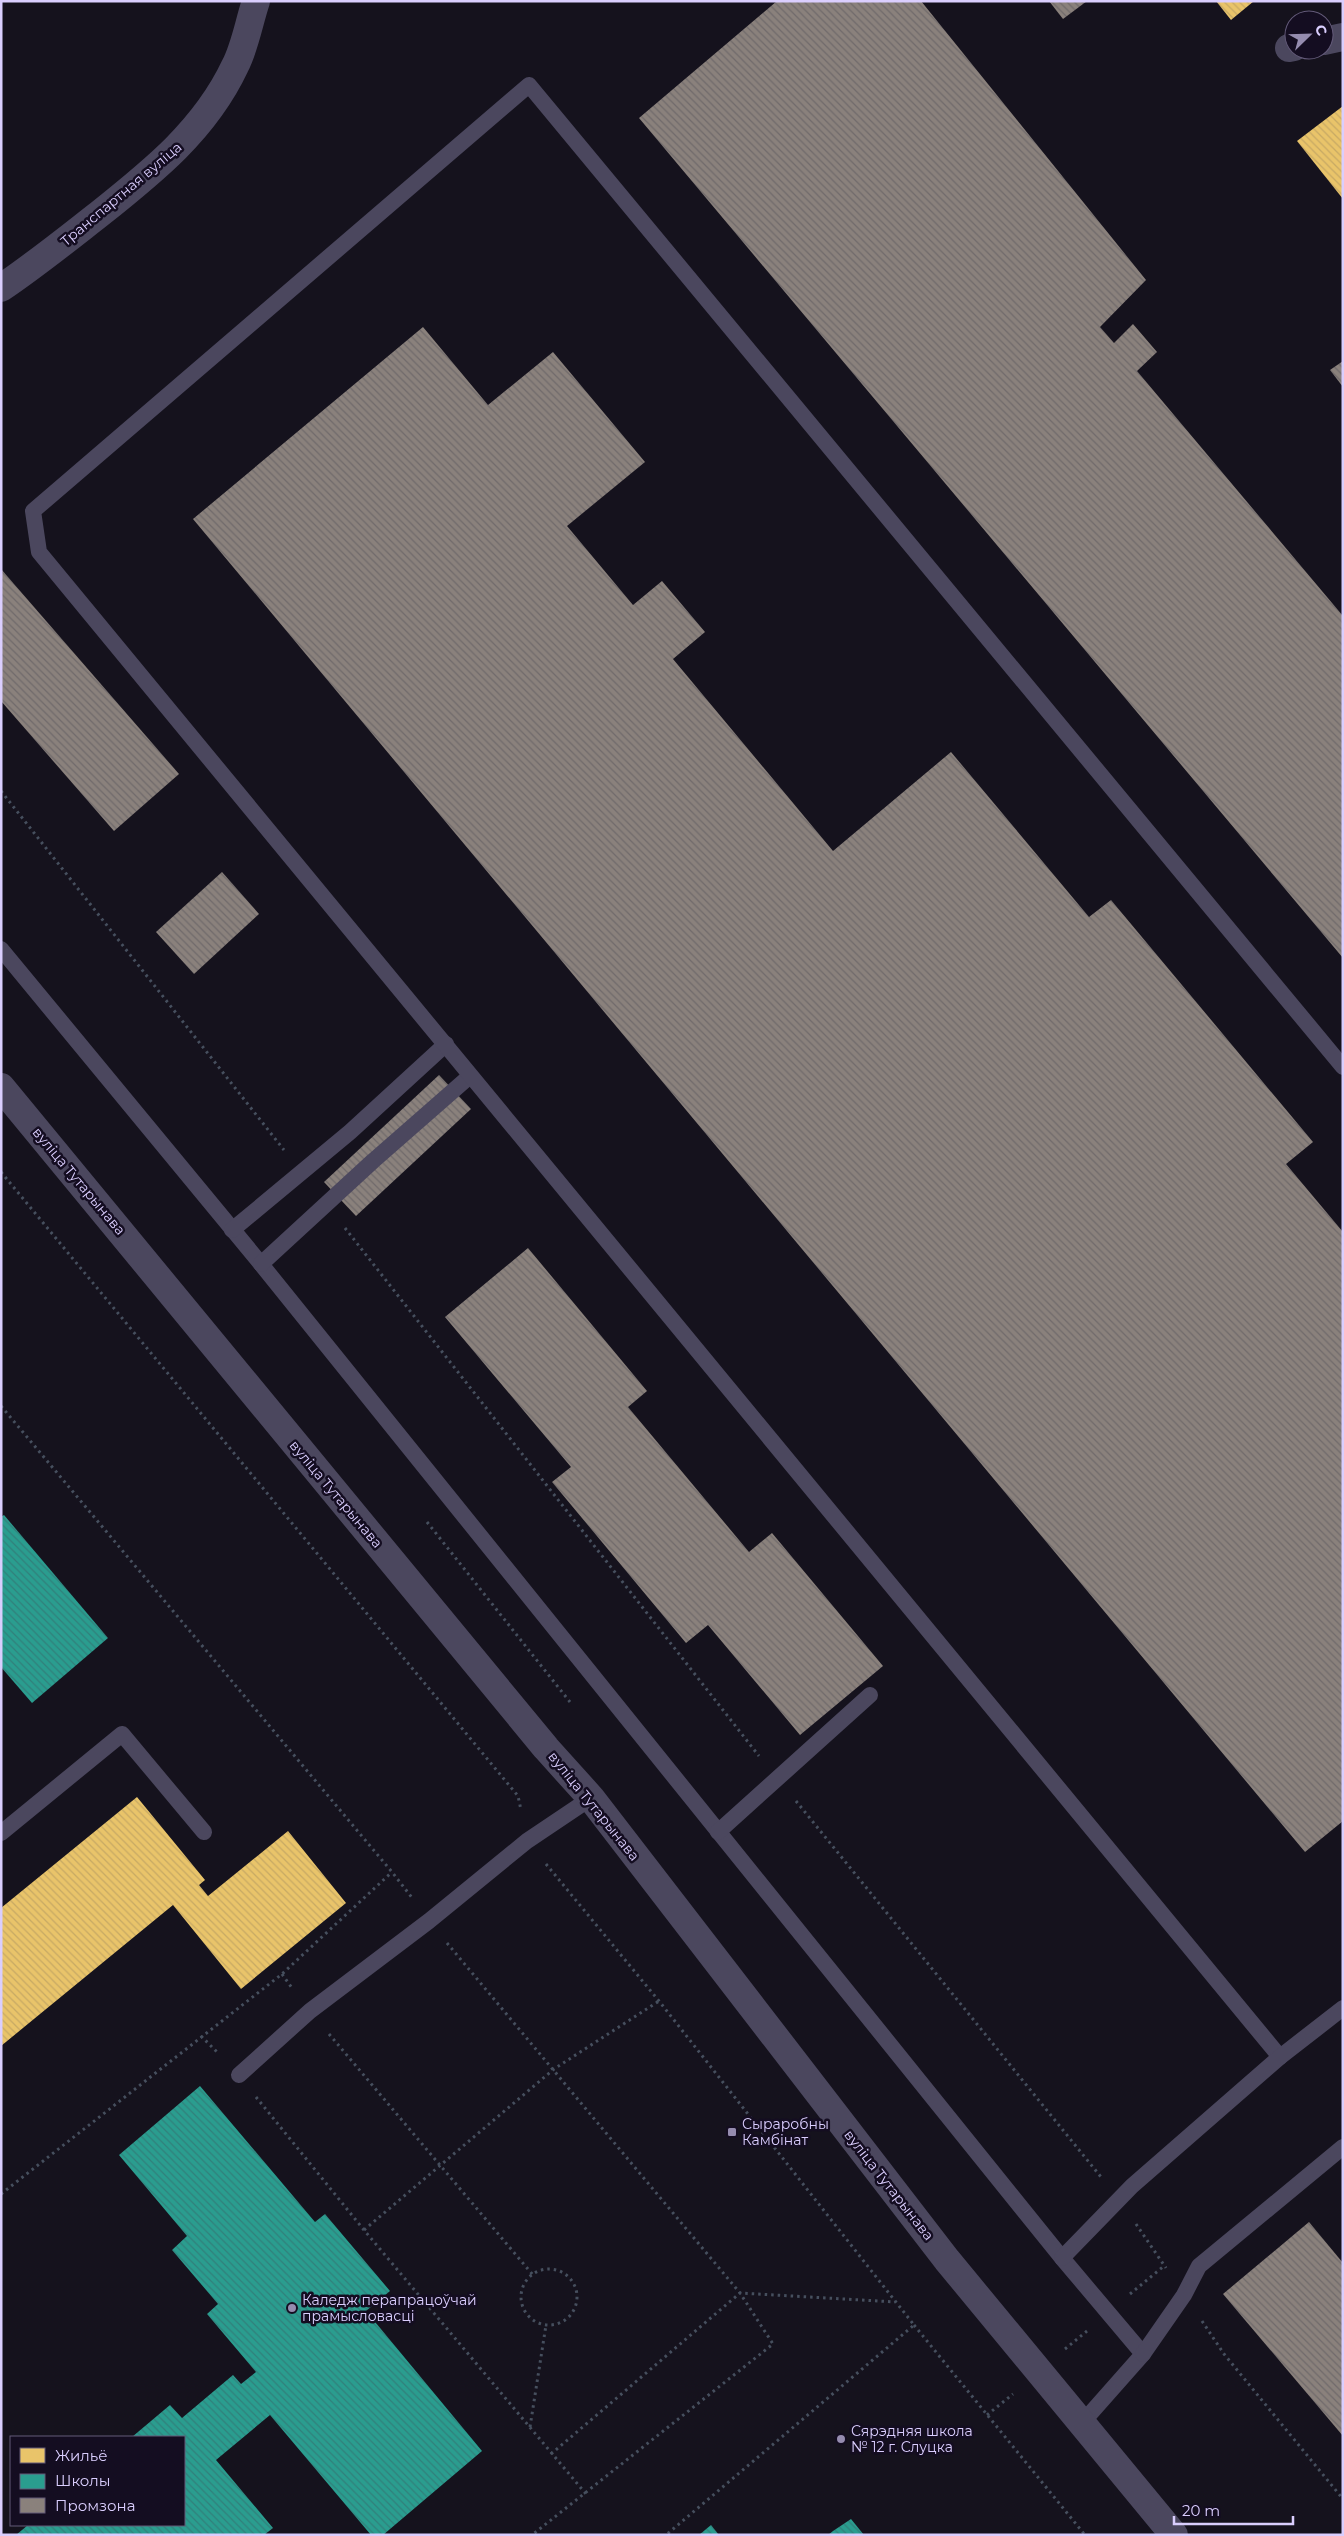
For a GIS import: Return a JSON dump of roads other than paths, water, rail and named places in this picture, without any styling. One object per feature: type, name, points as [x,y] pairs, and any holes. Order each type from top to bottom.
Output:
[{"type":"street","name":"Транспартная вуліца","points":[[3,283],[138,183],[180,146],[210,111],[236,65],[256,1]]},
{"type":"street","name":"вуліца Тутарынава","points":[[1,1088],[546,1748],[591,1798],[947,2260],[1174,2535]]},
{"type":"lane","points":[[1280,2058],[40,552],[33,511],[529,85],[1343,1068]]},
{"type":"lane","points":[[1,949],[261,1264],[1062,2258],[1143,2354]]},
{"type":"lane","points":[[232,1230],[350,1132],[446,1044]]},
{"type":"lane","points":[[261,1264],[470,1076]]},
{"type":"lane","points":[[718,1832],[870,1694]]},
{"type":"lane","points":[[1,1833],[122,1734],[204,1832]]},
{"type":"lane","points":[[239,2075],[310,2011],[429,1921],[527,1841],[591,1798]]},
{"type":"lane","points":[[1062,2258],[1119,2200],[1280,2058],[1343,2008]]},
{"type":"lane","points":[[1082,2423],[1143,2354],[1184,2295],[1199,2266],[1343,2147]]},
{"type":"place","name":"Сыраробны Камбінат","points":[[732,2132]]},
{"type":"place","name":"Каледж перапрацоўчай прамысловасці","points":[[292,2308]]},
{"type":"place","name":"Сярэдняя школа № 12 г. Слуцка","points":[[841,2439]]}]
